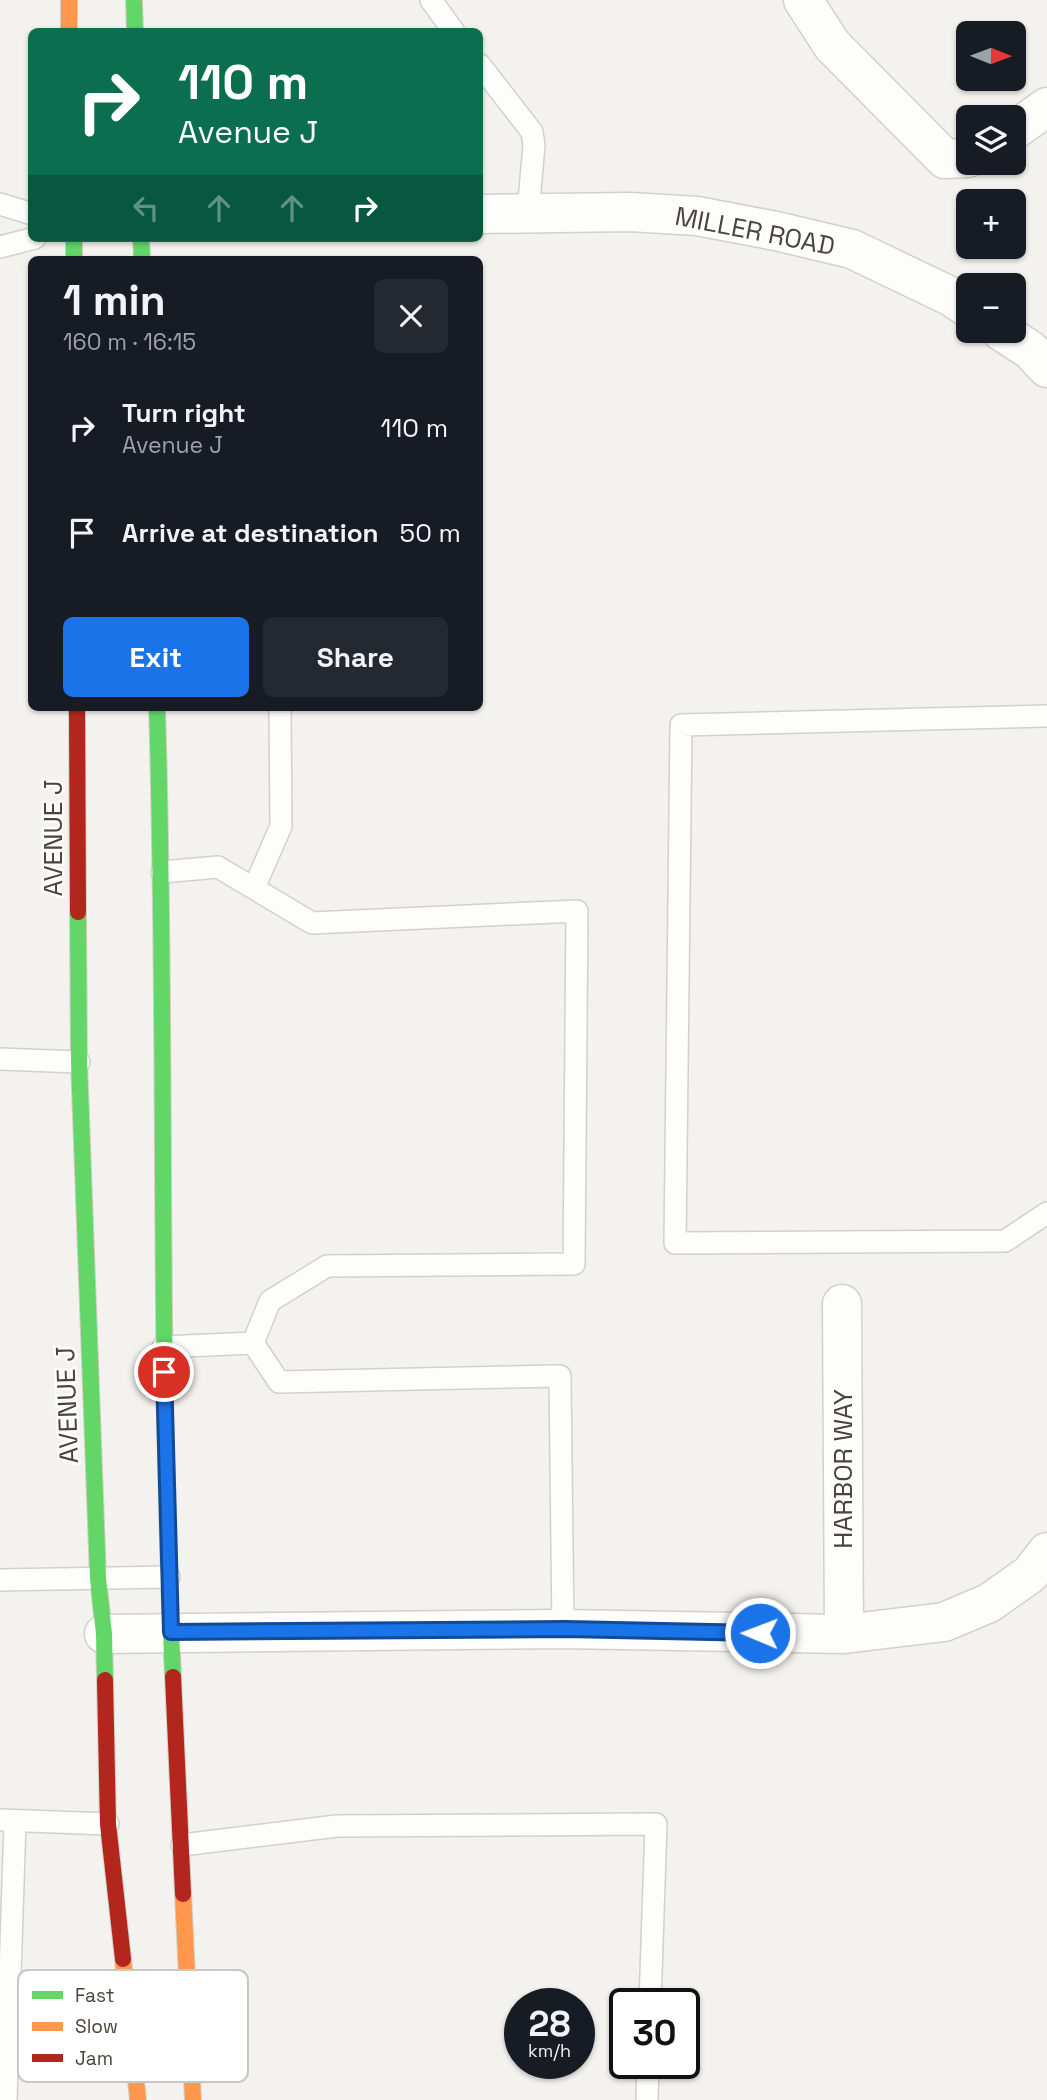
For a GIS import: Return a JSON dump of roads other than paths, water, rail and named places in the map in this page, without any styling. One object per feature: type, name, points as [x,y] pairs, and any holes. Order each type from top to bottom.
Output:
[{"type":"street","points":[[69,0],[69,28]]},
{"type":"street","points":[[134,0],[135,28]]},
{"type":"street","points":[[803,0],[832,45],[945,159],[956,159]]},
{"type":"street","points":[[1026,122],[1047,107]]},
{"type":"street","name":"MILLER ROAD","points":[[483,214],[630,212],[697,216],[852,249],[956,300]]},
{"type":"street","points":[[1019,343],[1047,368]]},
{"type":"street","name":"AVENUE J","points":[[77,711],[79,1062],[98,1578],[104,1634],[108,1824],[124,1970]]},
{"type":"street","points":[[157,711],[162,872],[163,1347],[171,1632],[188,1970]]},
{"type":"street","name":"HARBOR WAY","points":[[842,1304],[844,1634]]},
{"type":"street","points":[[104,1634],[564,1629],[844,1634],[944,1622],[989,1603],[1030,1574],[1047,1552]]},
{"type":"street","name":"AVENUE J","points":[[136,2082],[138,2100]]},
{"type":"street","points":[[192,2082],[193,2100]]},
{"type":"lane","points":[[431,0],[451,28]]},
{"type":"lane","points":[[483,69],[532,132],[534,145],[528,213]]},
{"type":"lane","points":[[0,204],[28,214]]},
{"type":"lane","points":[[0,247],[28,240]]},
{"type":"lane","points":[[254,888],[281,826],[281,711]]},
{"type":"lane","points":[[1047,716],[681,724],[675,1243],[1005,1241],[1047,1213]]},
{"type":"lane","points":[[162,872],[218,867],[313,923],[577,911],[574,1264],[327,1266],[270,1301],[253,1343]]},
{"type":"lane","points":[[0,1059],[79,1062]]},
{"type":"lane","points":[[163,1347],[253,1343]]},
{"type":"lane","points":[[253,1343],[279,1382],[560,1376],[564,1629]]},
{"type":"lane","points":[[0,1580],[169,1577]]},
{"type":"lane","points":[[6,2100],[7,1820],[108,1824]]},
{"type":"lane","points":[[183,1845],[337,1826],[656,1825],[651,1988]]},
{"type":"lane","points":[[647,2100],[648,2079]]}]
